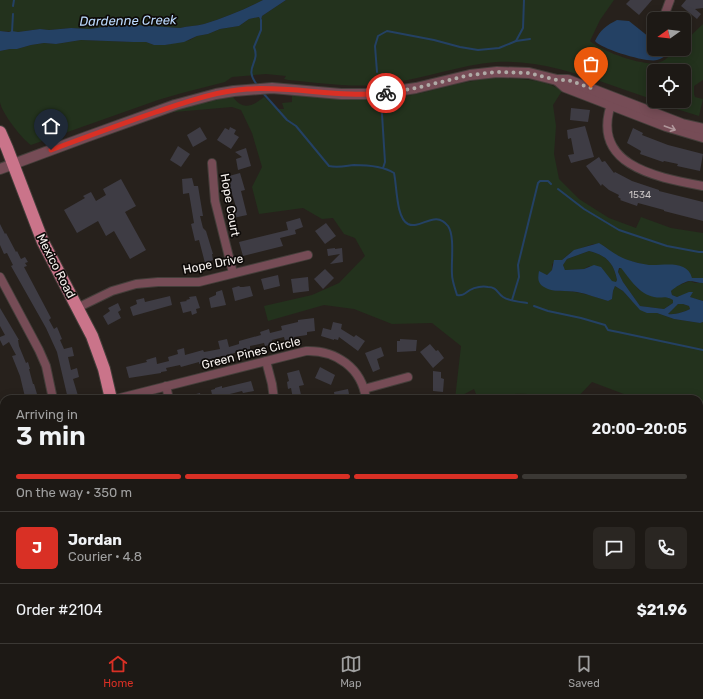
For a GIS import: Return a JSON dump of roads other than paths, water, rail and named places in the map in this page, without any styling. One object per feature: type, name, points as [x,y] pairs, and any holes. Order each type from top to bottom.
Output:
[{"type":"main road","name":"Mexico Road","points":[[0,132],[43,242],[92,336],[104,369],[110,395]]},
{"type":"street","points":[[665,12],[670,0]]},
{"type":"street","points":[[0,169],[181,103],[234,90],[258,88],[341,94],[376,94],[416,88],[470,75],[497,72],[529,73],[557,80],[568,80],[666,126],[703,137]]},
{"type":"street","points":[[613,101],[682,124],[703,129]]},
{"type":"street","points":[[613,101],[607,122],[608,137],[616,152],[623,159],[630,165],[648,172],[703,186]]},
{"type":"street","name":"Hope Court","points":[[212,163],[215,201],[233,273]]},
{"type":"street","name":"Hope Drive","points":[[77,308],[112,292],[136,284],[158,282],[199,282],[308,255]]},
{"type":"street","points":[[0,277],[39,350],[46,366],[52,395]]},
{"type":"street","name":"Green Pines Circle","points":[[131,395],[306,351],[316,350],[336,356],[351,367],[358,375],[365,395]]},
{"type":"street","points":[[266,361],[274,395]]},
{"type":"street","points":[[364,389],[408,377]]},
{"type":"street","points":[[166,386],[168,395]]},
{"type":"water","points":[[263,0],[286,0],[262,16],[261,21],[259,17],[249,19],[239,26],[220,29],[208,34],[197,36],[184,42],[154,45],[146,42],[81,40],[56,44],[44,43],[0,51],[0,31],[18,32],[40,29],[49,30],[71,28],[90,29],[122,24],[180,28],[211,22]]},
{"type":"water","points":[[617,20],[629,21],[647,35],[647,56],[664,56],[657,60],[644,59],[606,48],[599,44],[595,41],[604,28]]},
{"type":"water","points":[[599,243],[628,260],[649,265],[680,266],[689,272],[692,278],[703,278],[703,283],[689,281],[685,282],[671,291],[672,295],[677,297],[693,292],[690,297],[703,301],[703,322],[700,323],[674,319],[657,313],[647,313],[640,310],[623,291],[615,286],[612,299],[608,301],[573,291],[555,291],[547,289],[540,284],[538,280],[539,271],[547,275],[552,270],[554,260],[562,260],[574,250]],"holes":[[[589,251],[605,257],[614,269],[617,280],[616,282],[612,281],[601,267],[594,265],[584,269],[565,270],[563,265],[567,259]],[[619,268],[621,268],[635,286],[644,293],[659,298],[665,297],[673,300],[673,303],[664,309],[640,306],[623,282],[618,272]],[[678,304],[689,306],[690,309],[679,313],[668,314]]]},
{"type":"waterway","points":[[13,6],[14,0]]},
{"type":"waterway","points":[[377,72],[375,46],[378,36],[387,31],[478,50],[499,48],[516,41],[523,28],[524,0]]},
{"type":"waterway","points":[[12,32],[13,14]]},
{"type":"waterway","points":[[258,86],[254,80],[252,70],[256,53],[254,47],[261,30],[261,20]]},
{"type":"waterway","points":[[516,41],[530,39]]},
{"type":"waterway","points":[[263,93],[287,120],[296,126],[329,166],[338,167],[354,165],[380,167],[394,173],[399,209],[404,221],[408,224],[413,225],[438,219],[443,221],[448,226],[452,242],[452,277],[457,295],[463,295],[477,287],[491,287],[505,298],[527,303]]},
{"type":"waterway","points":[[382,114],[385,162],[383,168]]},
{"type":"waterway","points":[[512,300],[519,277],[518,265],[538,183],[540,181],[548,181],[551,184]]},
{"type":"waterway","points":[[558,189],[584,209],[619,230],[667,246],[703,252]]},
{"type":"waterway","points":[[534,306],[548,311],[605,325],[608,330],[703,350]]},
{"type":"water label","name":"Dardenne Creek","points":[[128,20]]}]
